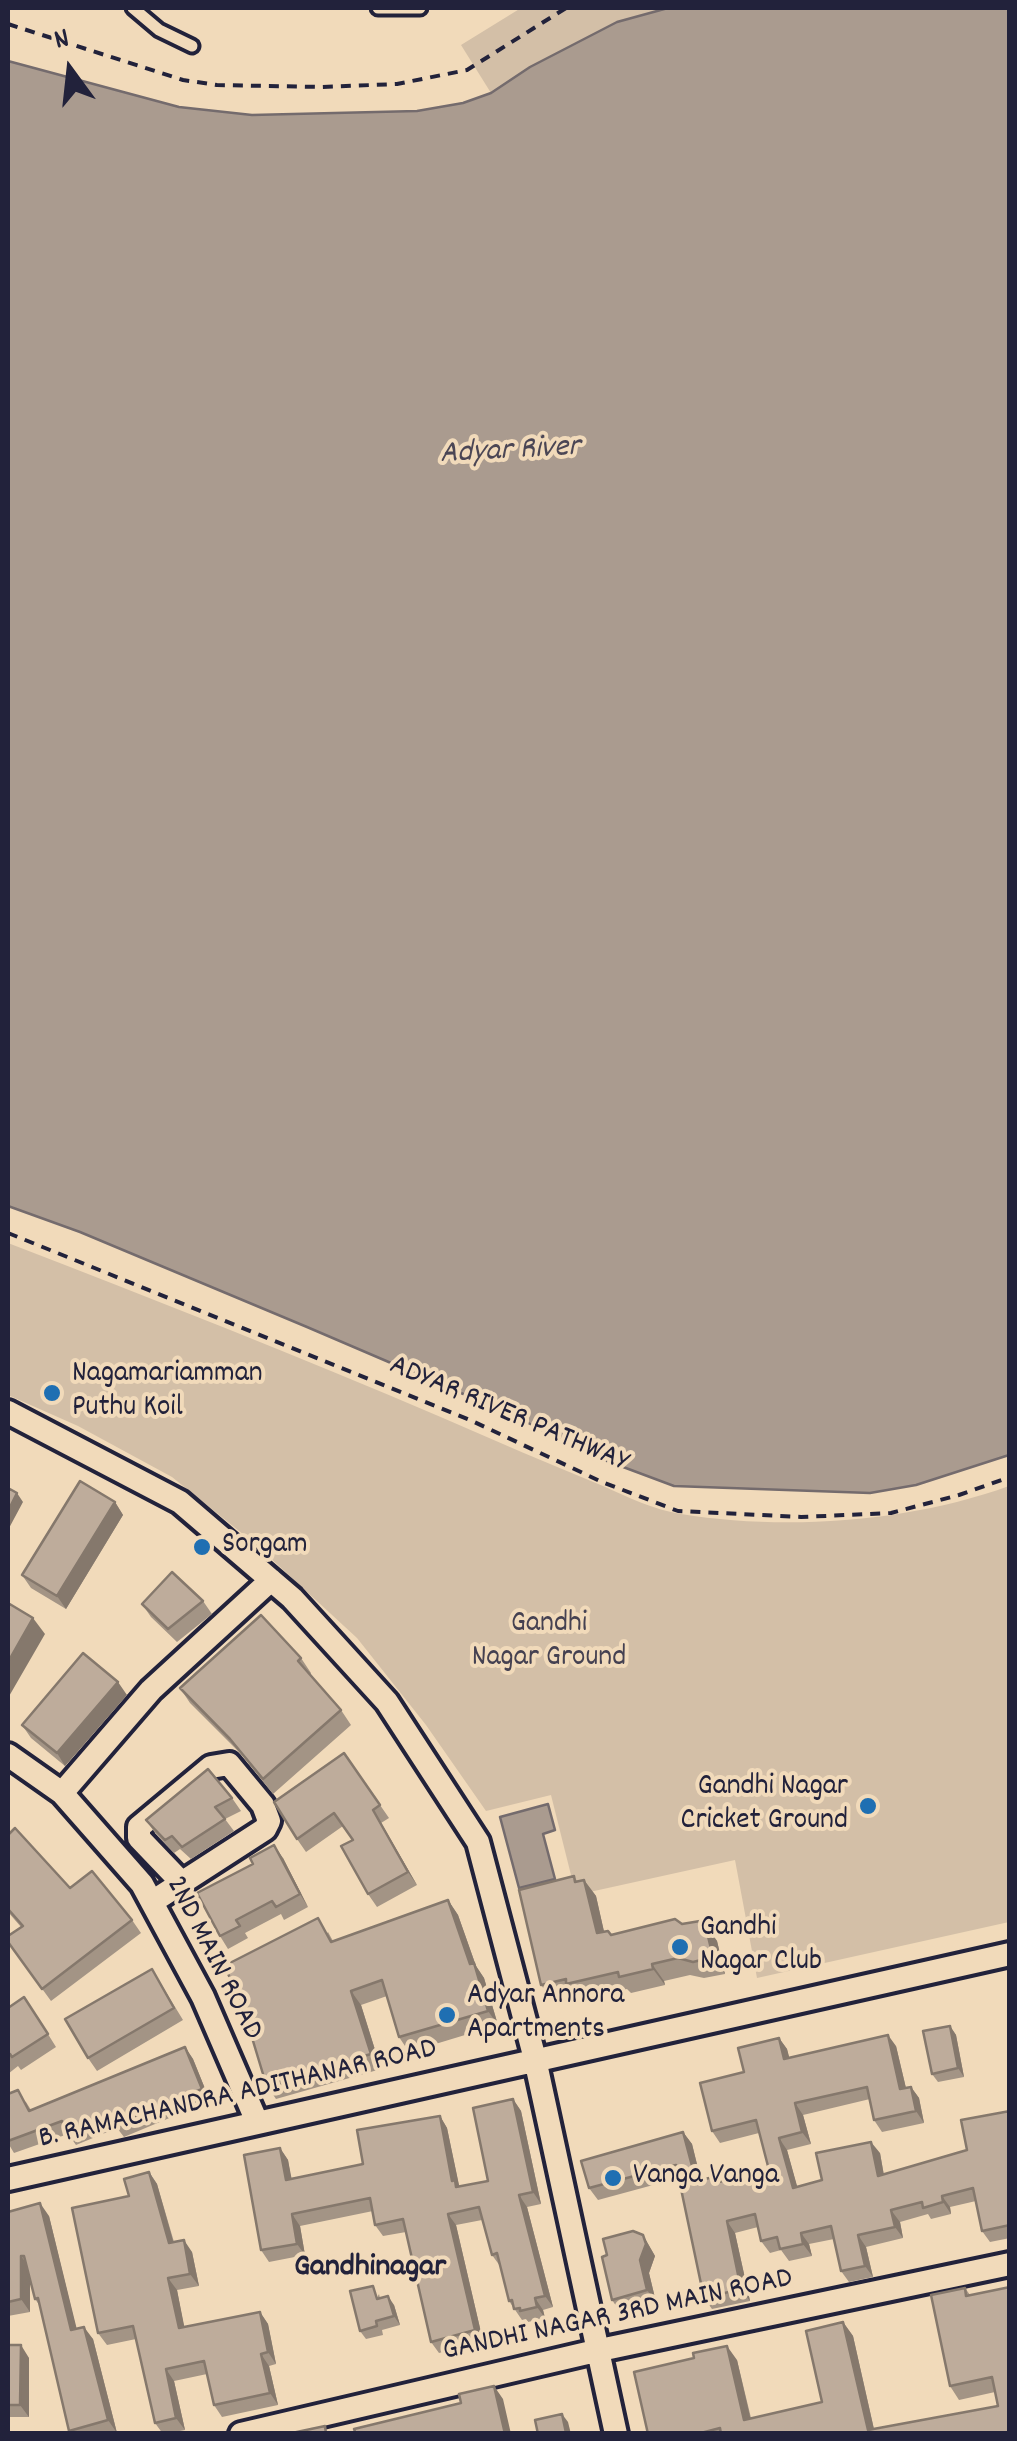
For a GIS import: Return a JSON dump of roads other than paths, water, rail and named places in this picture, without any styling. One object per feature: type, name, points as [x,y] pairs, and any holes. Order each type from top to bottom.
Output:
[{"type":"street","points":[[8,1412],[180,1502],[292,1598],[387,1702],[478,1842],[535,2059],[616,2434]]},
{"type":"street","points":[[62,1793],[151,1690],[271,1580]]},
{"type":"street","name":"2ND MAIN ROAD","points":[[8,1756],[62,1793],[142,1884],[203,1997],[257,2122]]},
{"type":"street","points":[[152,1902],[182,1883],[265,1829],[269,1821],[263,1804],[229,1764],[210,1767],[139,1827],[140,1838],[182,1883]]},
{"type":"street","name":"B. RAMACHANDRA ADITHANAR ROAD","points":[[8,2179],[1010,1954]]},
{"type":"street","name":"GANDHI NAGAR 3RD MAIN ROAD","points":[[240,2434],[600,2350],[1010,2264]]},
{"type":"lane","points":[[134,8],[159,30],[192,46]]},
{"type":"lane","points":[[378,8],[420,8]]},
{"type":"water","name":"Adyar River","points":[[668,8],[1009,8],[1009,1455],[916,1485],[870,1493],[674,1486],[583,1452],[517,1417],[307,1327],[8,1206],[8,61],[179,107],[252,115],[417,111],[463,103],[491,93],[530,67],[617,22]]},
{"type":"water","points":[[548,1804],[555,1830],[543,1834],[555,1879],[519,1888],[500,1817]]},
{"type":"place","name":"Nagamariamman Puthu Koil","points":[[52,1393]]},
{"type":"place","name":"Sorgam","points":[[202,1547]]},
{"type":"place","name":"Gandhi Nagar Cricket Ground","points":[[868,1806]]},
{"type":"place","name":"Gandhi Nagar Club","points":[[680,1947]]},
{"type":"place","name":"Adyar Annora Apartments","points":[[447,2015]]},
{"type":"place","name":"Vanga Vanga","points":[[613,2178]]},
{"type":"district","name":"Gandhinagar","points":[[370,2270]]},
{"type":"park label","name":"Gandhi Nagar Ground","points":[[549,1643]]}]
